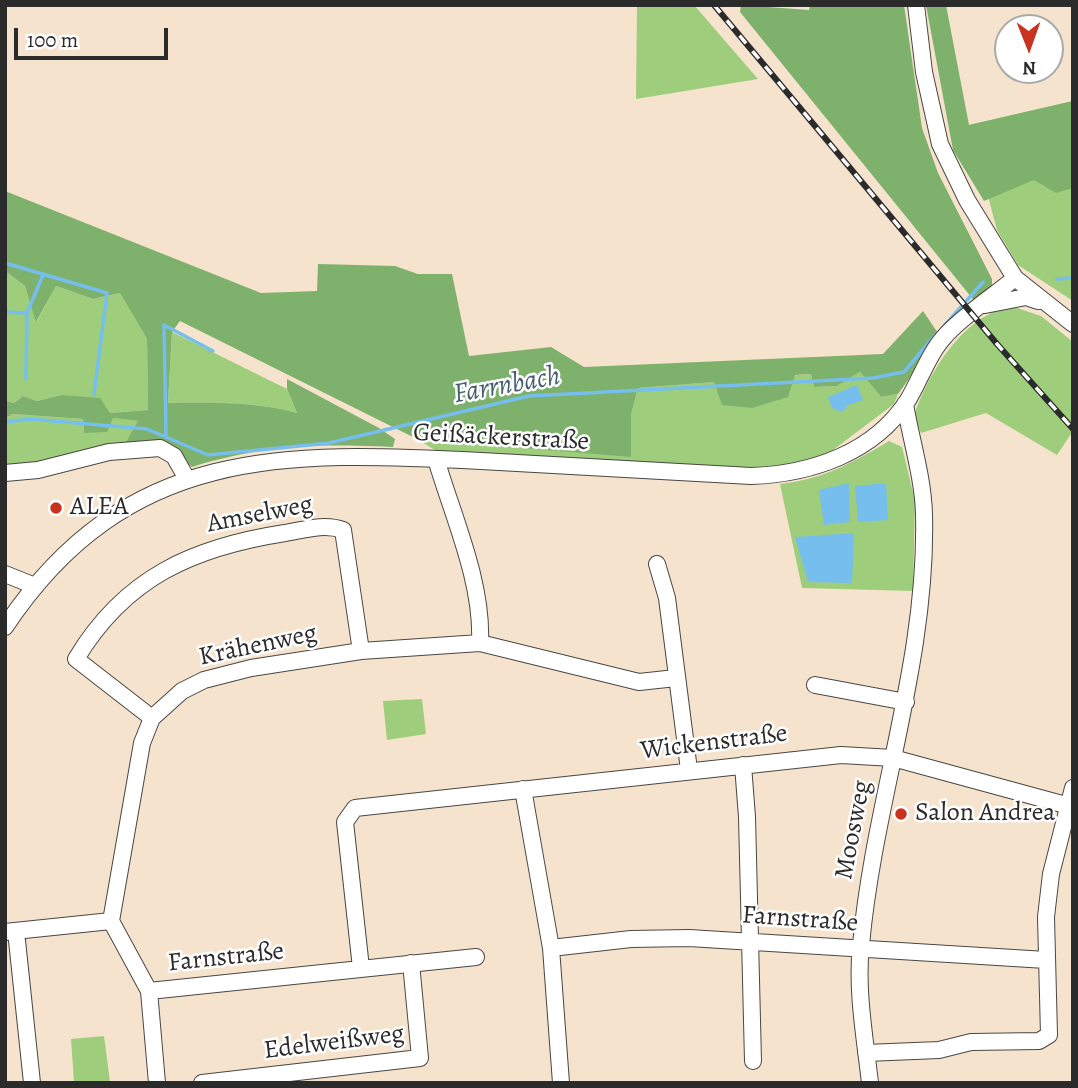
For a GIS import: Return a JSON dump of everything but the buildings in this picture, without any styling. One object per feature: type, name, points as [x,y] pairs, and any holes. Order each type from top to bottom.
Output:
[{"type":"street","points":[[916,5],[933,120],[940,144],[967,200],[1015,278],[1073,324]]},
{"type":"street","name":"Geißäckerstraße","points":[[5,627],[60,557],[93,529],[148,495],[187,479],[236,465],[284,460],[436,459],[772,475],[825,464],[862,445],[889,424],[905,404],[945,335],[1015,278]]},
{"type":"street","name":"Geißäckerstraße","points":[[982,305],[1026,298],[1044,303]]},
{"type":"street","name":"Moosweg","points":[[870,1083],[860,948],[870,869],[906,702],[919,608],[924,535],[922,489],[905,404]]},
{"type":"street","points":[[889,424],[912,447]]},
{"type":"street","points":[[5,473],[38,470],[109,452],[160,448],[174,456],[187,479]]},
{"type":"street","points":[[436,459],[473,584],[481,623],[480,643]]},
{"type":"street","name":"Amselweg","points":[[152,718],[76,659],[88,640],[125,600],[162,571],[198,552],[236,540],[328,526],[343,530],[361,651]]},
{"type":"street","points":[[657,564],[667,598],[689,771]]},
{"type":"street","points":[[5,574],[35,586]]},
{"type":"street","name":"Krähenweg","points":[[111,921],[135,770],[152,718],[182,691],[214,677],[251,668],[361,651],[480,643],[639,682],[676,678]]},
{"type":"street","points":[[815,685],[906,702]]},
{"type":"street","name":"Wickenstraße","points":[[361,968],[345,822],[355,808],[841,755],[893,758],[1070,807]]},
{"type":"street","points":[[743,765],[747,817],[752,1061]]},
{"type":"street","points":[[866,1053],[939,1050],[971,1042],[1039,1041],[1049,1035],[1046,960],[1051,874],[1073,788]]},
{"type":"street","points":[[523,789],[551,948],[561,1083]]},
{"type":"street","points":[[32,1083],[10,932],[111,921],[149,991],[157,1083]]},
{"type":"street","name":"Farnstraße","points":[[551,948],[631,939],[689,937],[1046,960]]},
{"type":"street","name":"Farnstraße","points":[[149,991],[476,957]]},
{"type":"street","name":"Edelweißweg","points":[[202,1083],[420,1058],[411,963]]},
{"type":"green space","points":[[637,5],[694,5],[758,79],[636,99]]},
{"type":"green space","points":[[741,5],[809,10],[810,5],[904,5],[922,128],[938,173],[992,279],[992,287],[976,303],[740,12]]},
{"type":"green space","points":[[926,5],[946,5],[969,125],[1073,101],[1073,188],[1056,193],[1034,180],[984,201],[953,150]]},
{"type":"green space","points":[[1073,101],[1073,301],[1018,265],[997,230],[969,125]]},
{"type":"green space","points":[[5,191],[261,293],[317,291],[318,264],[395,266],[418,274],[452,274],[469,356],[551,347],[584,367],[883,354],[923,311],[940,336],[898,394],[881,397],[860,372],[837,386],[814,387],[811,374],[795,375],[788,397],[752,408],[722,405],[714,382],[638,388],[631,415],[631,457],[417,439],[180,321],[172,332],[168,403],[250,405],[297,413],[287,389],[287,379],[395,439],[393,447],[292,447],[219,459],[192,467],[162,442],[126,442],[138,421],[113,418],[107,432],[84,433],[83,419],[13,414],[5,418],[5,401],[14,403],[23,396],[37,401],[61,395],[100,398],[110,413],[148,410],[147,339],[120,293],[93,299],[56,286],[36,322],[25,286],[5,271]]},
{"type":"green space","points":[[5,271],[25,286],[37,321],[56,286],[93,299],[120,293],[147,339],[148,410],[110,413],[61,395],[37,401],[23,396],[14,403],[5,401]]},
{"type":"green space","points":[[1014,307],[1041,316],[1073,342],[1073,431],[1057,455],[986,413],[921,433],[914,416],[928,382],[951,347],[980,320],[996,311]]},
{"type":"green space","points":[[172,332],[287,389],[297,413],[250,405],[168,403]]},
{"type":"green space","points":[[860,372],[881,397],[898,394],[894,404],[829,453],[796,465],[764,470],[438,452],[417,439],[631,456],[631,415],[638,388],[811,374],[814,387],[837,386]]},
{"type":"green space","points":[[13,414],[83,419],[84,433],[113,418],[139,421],[126,442],[56,460],[5,467],[5,418]]},
{"type":"green space","points":[[889,441],[902,447],[915,501],[913,591],[802,588],[780,484],[809,479],[837,469]]},
{"type":"green space","points":[[422,699],[426,734],[387,740],[383,701]]},
{"type":"green space","points":[[104,1036],[110,1082],[74,1082],[71,1039]]},
{"type":"water","points":[[857,385],[863,400],[848,405],[842,412],[832,408],[828,397]]},
{"type":"water","points":[[849,483],[850,522],[824,525],[819,490]]},
{"type":"water","points":[[886,483],[888,520],[858,522],[855,486]]},
{"type":"water","points":[[854,533],[852,583],[808,582],[795,537]]},
{"type":"waterway","points":[[5,263],[107,293],[94,394]]},
{"type":"waterway","points":[[26,379],[27,313],[43,275]]},
{"type":"waterway","name":"Farrnbach","points":[[1057,279],[1073,278]]},
{"type":"waterway","name":"Farrnbach","points":[[945,325],[983,282]]},
{"type":"waterway","points":[[5,312],[27,313]]},
{"type":"waterway","points":[[166,437],[164,325],[213,351]]},
{"type":"waterway","name":"Farrnbach","points":[[5,422],[30,419],[147,429],[208,455],[329,443],[529,396],[873,378],[904,372],[937,333]]},
{"type":"railway","points":[[714,5],[997,344],[1073,429]]},
{"type":"place","name":"ALEA","points":[[56,508]]},
{"type":"place","name":"Salon Andrea","points":[[901,814]]}]
